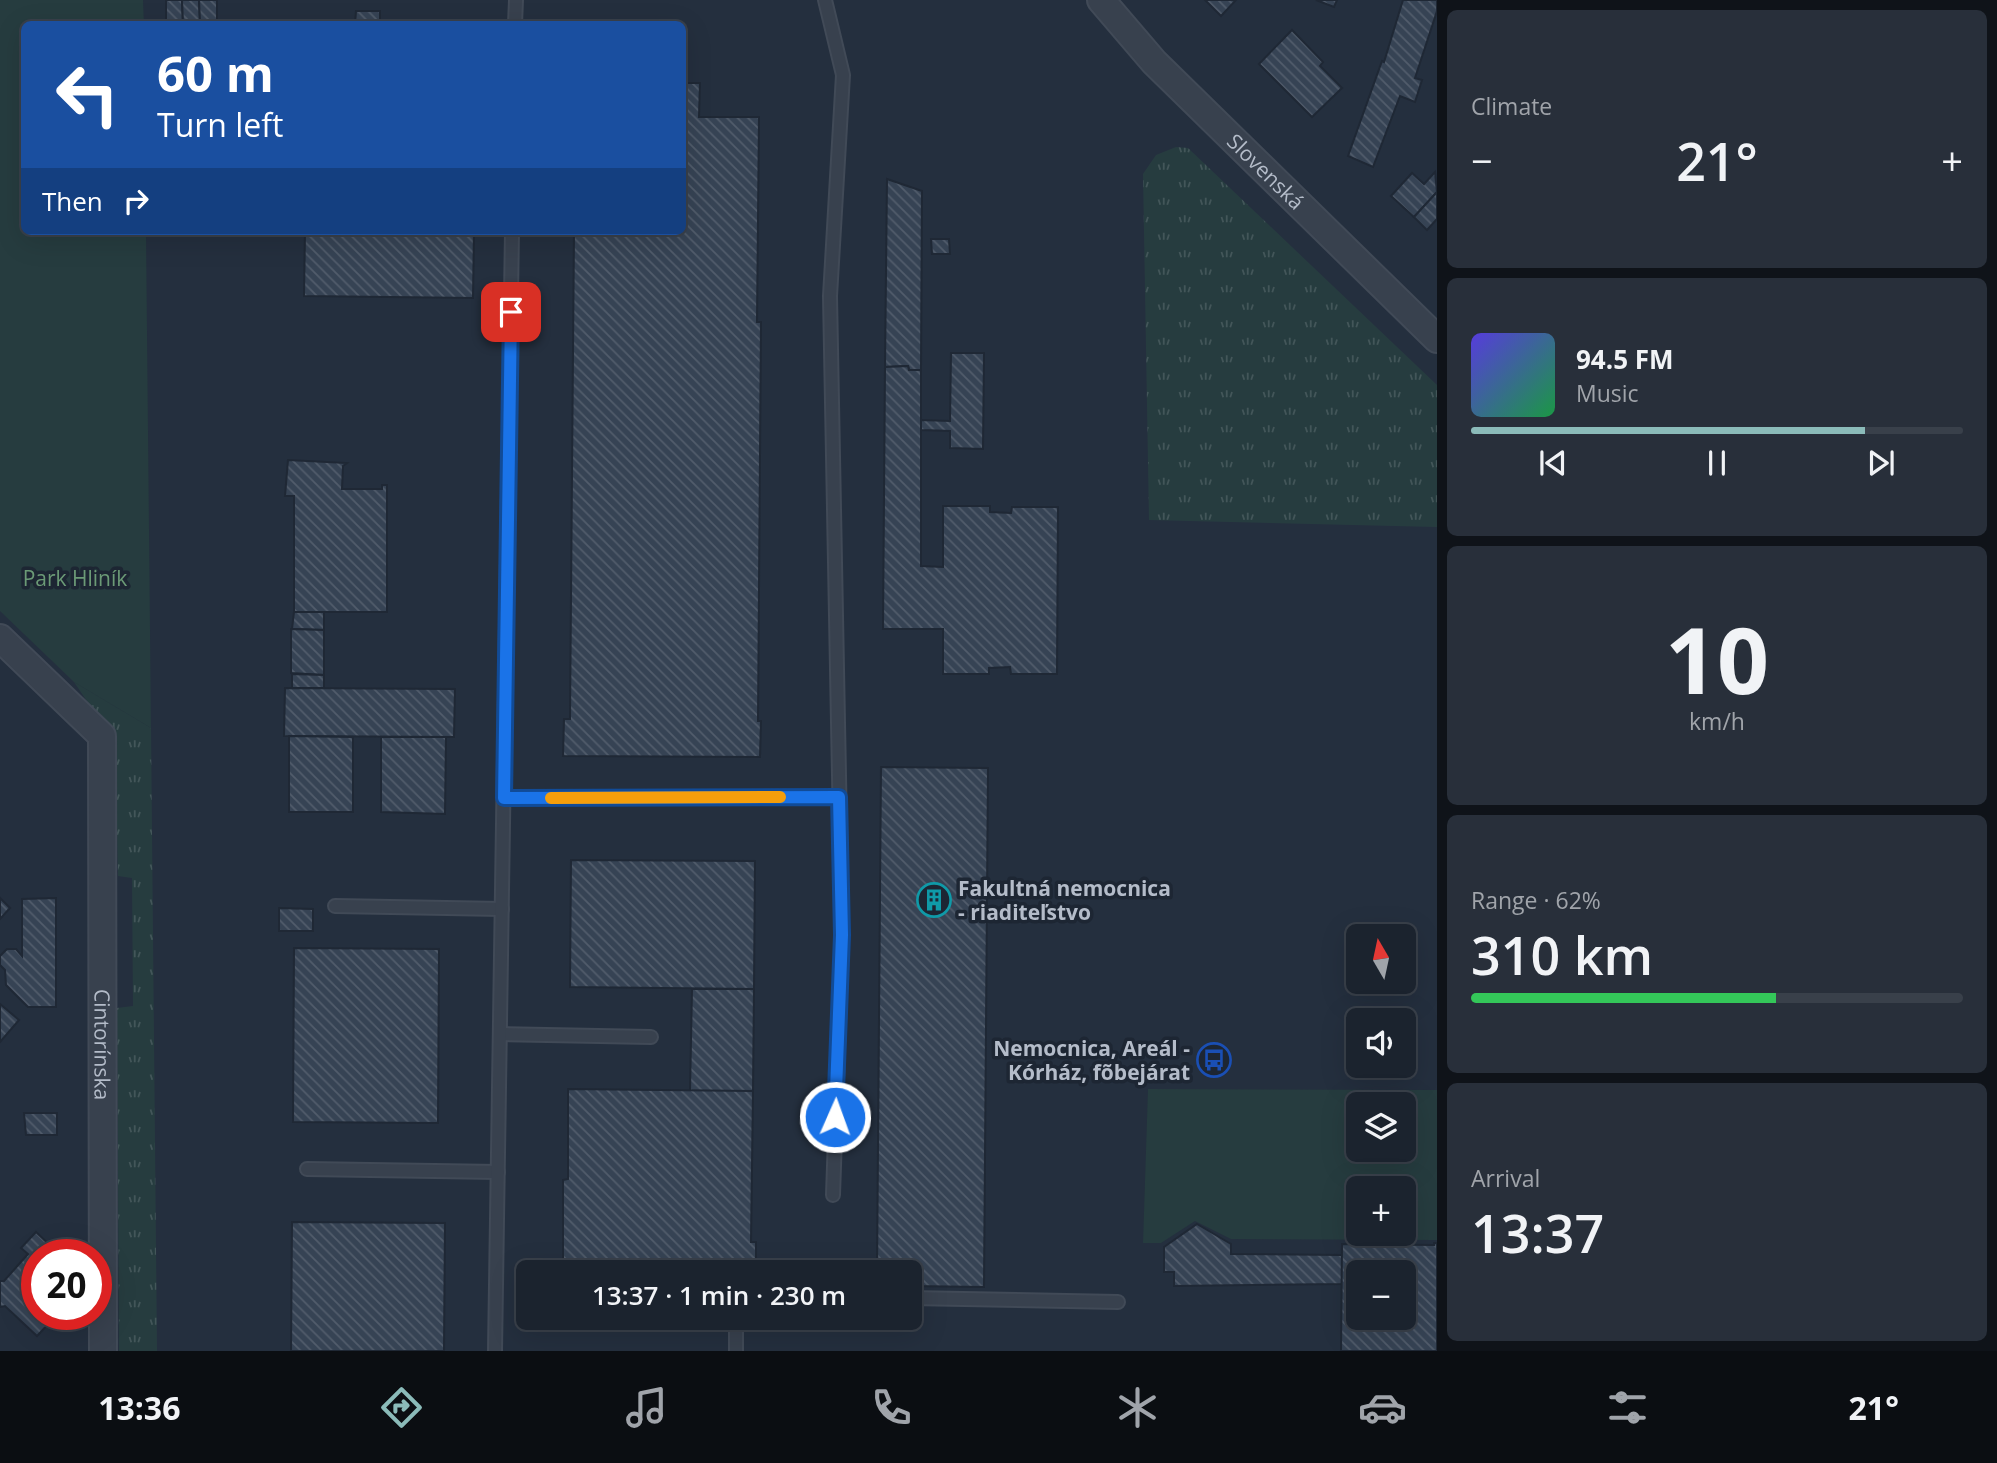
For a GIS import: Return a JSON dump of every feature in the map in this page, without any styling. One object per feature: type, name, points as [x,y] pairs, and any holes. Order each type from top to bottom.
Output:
[{"type":"street","name":"Slovenská","points":[[1101,0],[1154,62],[1437,339]]},
{"type":"street","name":"Cintorínska","points":[[5,653],[102,736],[103,1351]]},
{"type":"lane","points":[[515,21],[516,0]]},
{"type":"lane","points":[[825,0],[843,75],[830,296],[842,935],[833,1195]]},
{"type":"lane","points":[[495,1351],[512,235]]},
{"type":"lane","points":[[504,798],[839,797]]},
{"type":"lane","points":[[335,906],[502,909]]},
{"type":"lane","points":[[500,1034],[651,1037]]},
{"type":"lane","points":[[307,1169],[498,1172]]},
{"type":"lane","points":[[922,1298],[1118,1301]]},
{"type":"lane","points":[[736,1330],[736,1351]]},
{"type":"green space","name":"Park Hliník","points":[[0,0],[143,0],[144,21],[21,21],[21,235],[146,235],[151,728],[74,682],[0,611]]},
{"type":"green space","points":[[1176,147],[1188,148],[1437,385],[1437,527],[1149,520],[1143,174],[1156,155]]},
{"type":"green space","points":[[74,682],[151,728],[157,1351],[119,1351],[117,1008],[133,1006],[132,878],[118,876],[115,742]]},
{"type":"green space","points":[[1148,1089],[1437,1090],[1437,1240],[1416,1240],[1416,1176],[1346,1176],[1346,1240],[1231,1239],[1195,1221],[1161,1243],[1143,1243]]},
{"type":"building","points":[[166,0],[182,0],[183,21],[166,21]]},
{"type":"building","points":[[182,0],[199,0],[200,21],[183,21]]},
{"type":"building","points":[[199,0],[217,0],[217,21],[200,21]]},
{"type":"building","points":[[1205,0],[1236,0],[1221,16]]},
{"type":"building","points":[[1316,0],[1337,0],[1334,7]]},
{"type":"building","points":[[1403,0],[1437,0],[1437,11],[1415,78],[1422,80],[1415,102],[1400,96],[1373,167],[1348,156],[1382,61],[1384,62]]},
{"type":"building","points":[[356,11],[380,11],[380,21],[355,21]]},
{"type":"building","points":[[1292,30],[1323,62],[1320,66],[1342,88],[1312,117],[1259,64]]},
{"type":"building","points":[[686,83],[700,83],[699,117],[759,117],[757,322],[761,322],[760,757],[563,756],[564,719],[570,719],[574,235],[686,235]]},
{"type":"building","points":[[1435,172],[1437,192],[1414,217],[1391,196],[1412,173],[1424,184]]},
{"type":"building","points":[[887,179],[922,191],[921,370],[909,370],[908,366],[885,367]]},
{"type":"building","points":[[1437,192],[1437,219],[1427,230],[1414,217]]},
{"type":"building","points":[[305,235],[474,235],[473,298],[304,296]]},
{"type":"building","points":[[931,239],[949,239],[950,254],[932,254]]},
{"type":"building","points":[[951,353],[984,353],[983,449],[950,448],[950,431],[921,430],[921,420],[950,421]]},
{"type":"building","points":[[908,366],[909,370],[921,370],[921,566],[943,567],[943,506],[990,506],[990,512],[1011,513],[1012,507],[1058,507],[1057,674],[1011,674],[1010,667],[989,668],[989,674],[943,674],[943,629],[883,629],[885,367]]},
{"type":"building","points":[[288,460],[347,463],[343,466],[342,489],[382,489],[382,485],[387,485],[387,612],[294,612],[294,496],[285,496]]},
{"type":"building","points":[[294,612],[324,612],[324,630],[292,629]]},
{"type":"building","points":[[291,629],[324,630],[324,675],[291,673]]},
{"type":"building","points":[[292,674],[324,675],[324,688],[292,688]]},
{"type":"building","points":[[285,688],[455,689],[454,737],[284,736]]},
{"type":"building","points":[[289,736],[353,737],[353,812],[289,812]]},
{"type":"building","points":[[381,737],[446,737],[445,814],[381,812]]},
{"type":"building","name":"Fakultná nemocnica - riaditeľstvo","points":[[881,767],[988,768],[984,1287],[922,1286],[922,1260],[877,1260]]},
{"type":"building","points":[[571,860],[755,861],[754,989],[570,987]]},
{"type":"building","points":[[0,898],[10,908],[0,919]]},
{"type":"building","points":[[56,898],[56,1007],[28,1007],[6,985],[0,956],[7,949],[16,949],[22,956],[22,899]]},
{"type":"building","points":[[279,908],[313,909],[313,931],[279,931]]},
{"type":"building","points":[[294,948],[439,949],[438,1123],[293,1122]]},
{"type":"building","points":[[692,989],[754,989],[753,1091],[690,1091]]},
{"type":"building","points":[[0,1004],[19,1020],[0,1042]]},
{"type":"building","points":[[568,1089],[753,1091],[751,1242],[756,1242],[756,1260],[563,1260],[563,1180],[568,1179]]},
{"type":"building","points":[[24,1113],[57,1113],[57,1135],[26,1135]]},
{"type":"building","points":[[292,1222],[445,1223],[444,1351],[291,1351]]},
{"type":"building","points":[[1197,1224],[1231,1244],[1231,1254],[1342,1255],[1342,1284],[1174,1286],[1174,1272],[1164,1272],[1164,1247]]},
{"type":"building","points":[[36,1232],[43,1239],[29,1239]]},
{"type":"building","points":[[1437,1243],[1437,1351],[1341,1351],[1342,1244]]},
{"type":"building","points":[[21,1262],[21,1321],[5,1306],[0,1307],[0,1281],[4,1281]]},
{"type":"building","points":[[31,1330],[43,1330],[37,1336]]},
{"type":"slow traffic","points":[[551,798],[780,797]]},
{"type":"place","name":"Fakultná nemocnica - riaditeľstvo","points":[[934,900]]},
{"type":"place","name":"Nemocnica, Areál - Kórház, fõbejárat","points":[[1214,1060]]},
{"type":"route","points":[[511,312],[504,798],[839,797],[842,935],[835,1117]]}]
